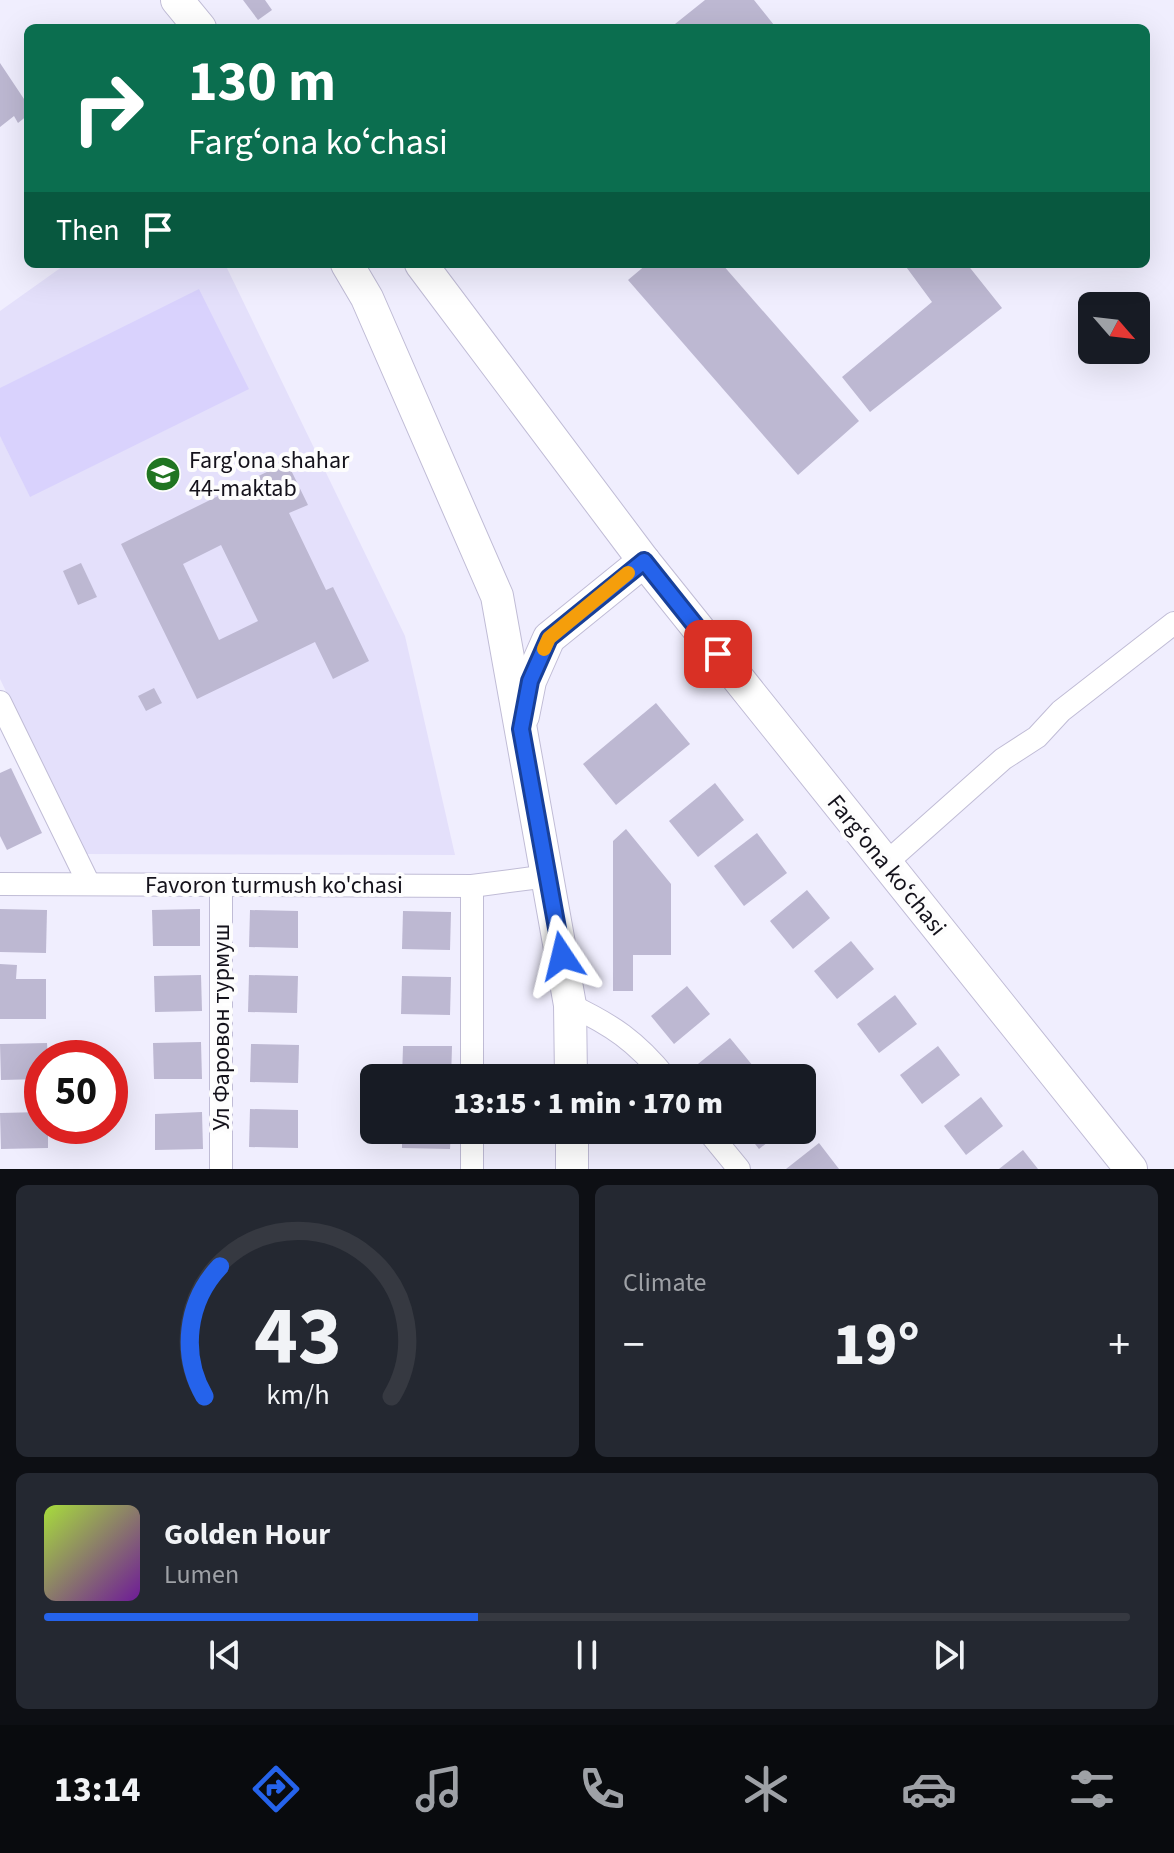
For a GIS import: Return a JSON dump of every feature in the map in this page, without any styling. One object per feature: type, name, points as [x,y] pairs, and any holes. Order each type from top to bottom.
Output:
[{"type":"street","points":[[177,0],[197,24]]},
{"type":"street","points":[[349,268],[367,298],[497,596],[570,1005],[571,1064]]},
{"type":"street","name":"Fargʻona koʻchasi","points":[[424,268],[644,561],[1131,1169]]},
{"type":"street","points":[[521,729],[530,681],[549,638],[644,561]]},
{"type":"street","points":[[886,863],[1003,759],[1037,737],[1061,711],[1174,623]]},
{"type":"street","points":[[0,702],[89,884]]},
{"type":"street","name":"Favoron turmush ko'chasi","points":[[0,884],[472,886],[548,876]]},
{"type":"street","name":"Ул Фаровон турмуш","points":[[221,885],[221,1169]]},
{"type":"street","points":[[472,886],[472,1064]]},
{"type":"street","points":[[570,1005],[613,1026],[655,1064]]},
{"type":"street","points":[[472,1144],[472,1169]]},
{"type":"street","points":[[572,1144],[572,1169]]},
{"type":"street","points":[[718,1144],[739,1169]]},
{"type":"shaded area","name":"Farg'ona shahar 44-maktab","points":[[60,268],[227,268],[405,636],[455,855],[85,854],[0,679],[0,311]]},
{"type":"shaded area","points":[[199,289],[249,389],[30,497],[0,436],[0,388]]},
{"type":"building","points":[[243,0],[265,0],[272,10],[258,20]]},
{"type":"building","points":[[705,0],[754,0],[773,24],[675,24]]},
{"type":"building","points":[[0,63],[24,99],[24,118],[18,123],[14,116],[0,127]]},
{"type":"building","points":[[642,268],[725,268],[859,421],[798,475],[628,280]]},
{"type":"building","points":[[907,268],[970,268],[1002,308],[870,412],[842,377],[932,302]]},
{"type":"building","points":[[287,462],[308,505],[289,513],[326,590],[333,587],[369,661],[333,679],[315,642],[197,699],[121,544]],"holes":[[[221,545],[258,621],[219,640],[183,564]]]},
{"type":"building","points":[[81,563],[97,597],[78,605],[63,571]]},
{"type":"building","points":[[154,688],[162,703],[146,711],[138,696]]},
{"type":"building","points":[[656,703],[690,744],[616,805],[583,764]]},
{"type":"building","points":[[11,768],[42,833],[7,850],[0,836],[0,773]]},
{"type":"building","points":[[715,783],[744,820],[698,857],[669,821]]},
{"type":"building","points":[[626,829],[671,884],[671,955],[633,955],[633,991],[613,991],[613,841]]},
{"type":"building","points":[[757,833],[787,873],[744,906],[714,866]]},
{"type":"building","points":[[807,890],[830,918],[793,949],[770,921]]},
{"type":"building","points":[[0,909],[47,910],[46,953],[0,952]]},
{"type":"building","points":[[200,909],[200,946],[153,946],[152,910]]},
{"type":"building","points":[[250,910],[298,911],[298,948],[249,947]]},
{"type":"building","points":[[403,911],[451,912],[450,950],[402,949]]},
{"type":"building","points":[[851,941],[874,969],[837,999],[814,971]]},
{"type":"building","points":[[0,964],[17,965],[16,979],[46,979],[46,1019],[0,1019]]},
{"type":"building","points":[[201,975],[202,1011],[155,1012],[154,976]]},
{"type":"building","points":[[249,975],[298,976],[297,1013],[248,1012]]},
{"type":"building","points":[[402,976],[451,977],[450,1015],[401,1014]]},
{"type":"building","points":[[687,986],[710,1014],[674,1044],[651,1016]]},
{"type":"building","points":[[895,995],[917,1024],[879,1053],[857,1024]]},
{"type":"building","points":[[730,1038],[751,1064],[698,1064]]},
{"type":"building","points":[[201,1042],[202,1079],[154,1079],[153,1043]]},
{"type":"building","points":[[24,1043],[24,1079],[1,1080],[0,1044]]},
{"type":"building","points":[[251,1044],[299,1045],[298,1083],[250,1082]]},
{"type":"building","points":[[403,1046],[452,1046],[451,1064],[402,1064]]},
{"type":"building","points":[[938,1046],[960,1075],[922,1104],[900,1075]]},
{"type":"building","points":[[981,1097],[1003,1126],[966,1155],[944,1126]]},
{"type":"building","points":[[250,1109],[298,1110],[298,1148],[249,1147]]},
{"type":"building","points":[[24,1112],[24,1144],[48,1144],[48,1148],[1,1149],[0,1113]]},
{"type":"building","points":[[202,1112],[203,1149],[155,1150],[155,1114]]},
{"type":"building","points":[[819,1143],[839,1169],[786,1169]]},
{"type":"building","points":[[402,1144],[450,1144],[450,1149],[402,1148]]},
{"type":"building","points":[[1023,1150],[1038,1169],[999,1169]]},
{"type":"slow traffic","points":[[544,649],[549,638],[628,573]]},
{"type":"place","name":"Farg'ona shahar 44-maktab","points":[[163,474]]},
{"type":"route","points":[[562,956],[521,729],[530,681],[549,638],[644,561],[718,654]]}]
